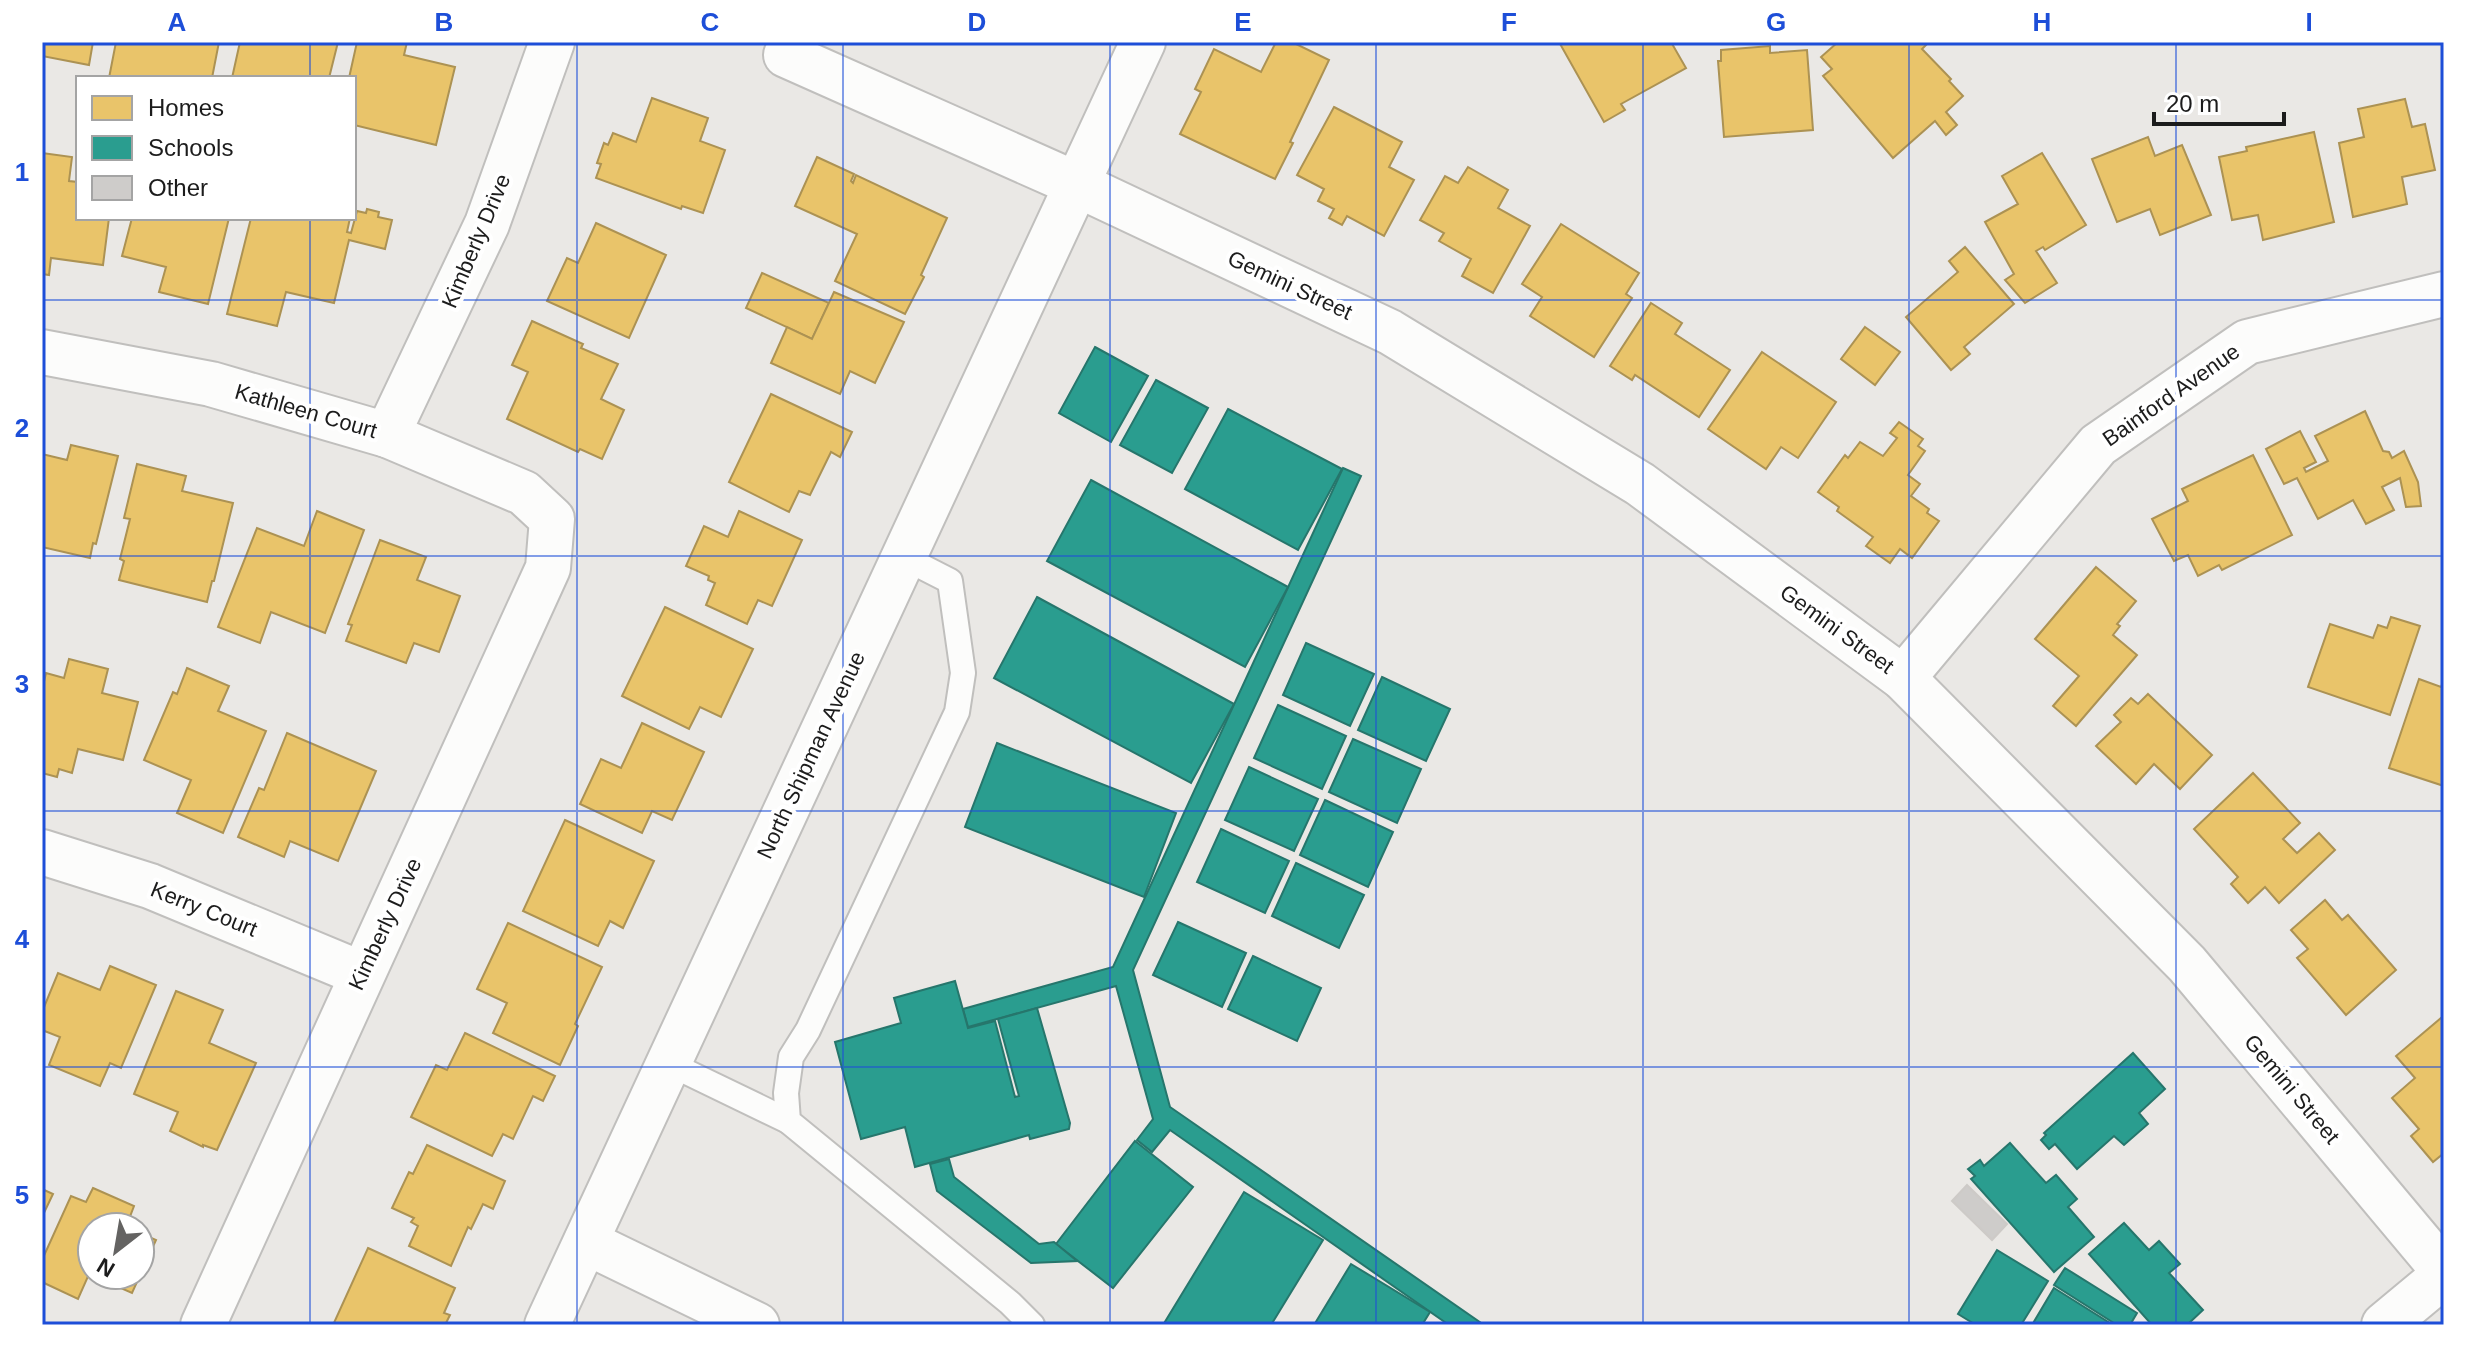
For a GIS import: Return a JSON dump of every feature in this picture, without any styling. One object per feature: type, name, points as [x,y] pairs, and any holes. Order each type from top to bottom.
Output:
[{"type":"street","name":"Kimberly Drive","points":[[387,435],[487,224],[552,42]]},
{"type":"street","name":"North Shipman Avenue","points":[[547,1325],[1143,42]]},
{"type":"street","name":"Gemini Street","points":[[786,55],[1076,184],[1390,332],[1640,484],[1903,678],[2187,964],[2444,1273]]},
{"type":"street","name":"Bainford Avenue","points":[[1903,678],[2098,445],[2247,342],[2444,296]]},
{"type":"street","name":"Kathleen Court","points":[[42,352],[211,384],[387,435],[524,493],[552,519]]},
{"type":"street","name":"Kimberly Drive","points":[[203,1325],[548,568],[552,519]]},
{"type":"street","name":"Kerry Court","points":[[42,852],[150,886],[362,974]]},
{"type":"street","points":[[586,1242],[757,1325]]},
{"type":"street","points":[[2384,1325],[2444,1273]]},
{"type":"lane","points":[[788,1121],[786,1093],[791,1057],[808,1030],[957,712],[963,673],[950,581],[903,557]]},
{"type":"lane","points":[[668,1063],[788,1121],[1010,1303],[1032,1325]]},
{"type":"building: Homes","points":[[42,42],[93,42],[89,65],[42,56]]},
{"type":"building: Homes","points":[[116,42],[219,42],[212,76],[109,76]]},
{"type":"building: Homes","points":[[240,42],[338,42],[330,76],[232,76]]},
{"type":"building: Homes","points":[[357,42],[407,42],[404,55],[455,67],[436,145],[356,125],[356,76],[349,76]]},
{"type":"building: Homes","points":[[1276,42],[1292,42],[1329,60],[1275,179],[1180,134],[1201,92],[1195,89],[1214,49],[1261,72]]},
{"type":"building: Homes","points":[[1559,42],[1671,42],[1686,68],[1621,104],[1625,110],[1604,122]]},
{"type":"building: Homes","points":[[1838,42],[1929,42],[1922,49],[1963,96],[1946,112],[1957,125],[1946,135],[1935,121],[1893,158],[1823,76],[1832,69],[1821,57]]},
{"type":"building: Homes","points":[[1770,46],[1770,53],[1807,50],[1813,130],[1724,137],[1718,61],[1721,61],[1721,50]]},
{"type":"building: Homes","points":[[652,98],[708,118],[700,141],[725,150],[703,213],[682,206],[681,209],[596,178],[604,143],[608,145],[613,133],[636,142]]},
{"type":"building: Homes","points":[[2405,99],[2412,127],[2425,124],[2435,170],[2402,177],[2407,204],[2353,217],[2339,143],[2364,137],[2358,109]]},
{"type":"building: Homes","points":[[1334,107],[1402,142],[1389,167],[1414,180],[1384,236],[1347,216],[1342,225],[1329,218],[1334,209],[1318,201],[1324,189],[1297,175]]},
{"type":"building: Homes","points":[[2314,132],[2334,222],[2263,240],[2258,215],[2232,220],[2219,157],[2247,151],[2246,147]]},
{"type":"building: Homes","points":[[2148,137],[2155,156],[2182,145],[2211,215],[2160,235],[2150,209],[2117,222],[2092,159]]},
{"type":"building: Homes","points":[[42,153],[72,157],[69,181],[76,182],[76,220],[109,220],[103,265],[51,258],[49,275],[42,274]]},
{"type":"building: Homes","points":[[2042,153],[2086,225],[2045,250],[2043,247],[2036,251],[2057,283],[2025,303],[2005,280],[2014,274],[1985,222],[2018,204],[2002,176]]},
{"type":"building: Homes","points":[[817,157],[854,174],[853,183],[856,175],[947,218],[921,275],[924,277],[905,314],[835,281],[857,234],[795,206]]},
{"type":"building: Homes","points":[[1468,167],[1508,190],[1498,208],[1530,226],[1493,293],[1462,276],[1471,259],[1439,241],[1444,233],[1420,220],[1445,176],[1458,183]]},
{"type":"building: Homes","points":[[367,209],[379,212],[378,217],[392,220],[385,249],[349,240],[334,303],[286,292],[277,326],[227,314],[250,220],[350,220],[347,232],[351,233],[357,211],[366,213]]},
{"type":"building: Homes","points":[[131,220],[229,220],[208,304],[159,292],[166,267],[122,256]]},
{"type":"building: Homes","points":[[596,223],[666,255],[629,338],[547,301],[567,258],[578,263]]},
{"type":"building: Homes","points":[[1561,224],[1639,273],[1626,294],[1632,298],[1594,357],[1530,316],[1542,297],[1522,284]]},
{"type":"building: Homes","points":[[1965,247],[2014,304],[1964,347],[1970,354],[1951,370],[1906,317],[1958,272],[1949,261]]},
{"type":"building: Homes","points":[[762,273],[829,303],[812,339],[746,308]]},
{"type":"building: Homes","points":[[834,292],[904,322],[875,383],[850,371],[840,394],[771,363],[787,327],[812,339]]},
{"type":"building: Homes","points":[[1651,303],[1682,323],[1675,334],[1730,370],[1699,417],[1635,375],[1632,380],[1610,366]]},
{"type":"building: Homes","points":[[532,321],[618,364],[601,399],[624,410],[602,459],[580,449],[578,452],[507,419],[528,372],[512,365]]},
{"type":"building: Homes","points":[[1865,327],[1900,352],[1875,385],[1841,359]]},
{"type":"building: Homes","points":[[1762,352],[1836,402],[1798,458],[1781,447],[1766,469],[1708,429]]},
{"type":"building: Homes","points":[[771,394],[852,432],[840,457],[831,452],[810,495],[799,491],[789,512],[729,482]]},
{"type":"building: Homes","points":[[2365,411],[2383,451],[2389,452],[2392,458],[2404,451],[2418,482],[2421,506],[2406,507],[2400,478],[2382,487],[2394,510],[2366,524],[2353,500],[2318,519],[2297,478],[2284,484],[2266,449],[2300,431],[2316,462],[2304,468],[2306,472],[2328,461],[2315,436]]},
{"type":"building: Homes","points":[[1899,422],[1923,439],[1918,446],[1925,451],[1908,475],[1920,484],[1911,496],[1939,521],[1912,558],[1900,549],[1890,563],[1866,546],[1873,537],[1837,511],[1839,507],[1818,492],[1845,455],[1848,458],[1860,442],[1883,456],[1897,438],[1890,433]]},
{"type":"building: Homes","points":[[71,445],[118,456],[90,558],[42,547],[42,454],[67,460]]},
{"type":"building: Homes","points":[[2253,455],[2292,535],[2222,570],[2219,565],[2198,576],[2188,555],[2174,561],[2152,519],[2188,501],[2182,489]]},
{"type":"building: Homes","points":[[137,464],[186,476],[182,491],[233,503],[207,602],[119,580],[124,561],[120,559],[130,519],[124,518]]},
{"type":"building: Homes","points":[[317,511],[364,530],[325,633],[271,612],[260,643],[218,627],[257,528],[304,546]]},
{"type":"building: Homes","points":[[739,511],[802,540],[772,606],[758,600],[747,624],[706,605],[715,583],[708,580],[709,576],[686,566],[704,526],[728,537]]},
{"type":"building: Homes","points":[[380,540],[426,557],[417,580],[460,596],[439,652],[414,643],[406,663],[346,641],[352,625],[348,624]]},
{"type":"building: Homes","points":[[2096,567],[2136,601],[2117,624],[2120,626],[2113,635],[2137,655],[2076,726],[2053,706],[2079,676],[2035,639]]},
{"type":"building: Homes","points":[[665,607],[753,649],[721,717],[700,707],[689,729],[622,696]]},
{"type":"building: Homes","points":[[2391,617],[2420,626],[2390,715],[2308,687],[2330,624],[2373,638],[2378,625],[2387,628]]},
{"type":"building: Homes","points":[[69,659],[108,669],[102,693],[138,702],[123,760],[78,749],[72,773],[59,769],[57,777],[42,773],[42,690],[46,673],[64,678]]},
{"type":"building: Homes","points":[[187,668],[229,686],[218,711],[266,731],[223,833],[177,813],[191,780],[144,760],[173,692],[177,694]]},
{"type":"building: Homes","points":[[2419,679],[2441,687],[2444,679],[2444,786],[2389,768]]},
{"type":"building: Homes","points":[[2148,694],[2212,755],[2180,789],[2154,764],[2136,784],[2096,746],[2121,722],[2114,715],[2131,698],[2138,704]]},
{"type":"building: Homes","points":[[642,723],[704,752],[672,820],[652,811],[642,833],[580,804],[601,759],[621,768]]},
{"type":"building: Homes","points":[[287,733],[376,771],[338,861],[290,841],[284,857],[238,837],[259,788],[264,790]]},
{"type":"building: Homes","points":[[2253,773],[2300,823],[2283,839],[2297,853],[2319,833],[2335,850],[2279,903],[2265,887],[2248,903],[2231,884],[2238,877],[2194,829]]},
{"type":"building: Homes","points":[[565,820],[654,861],[623,928],[610,921],[598,946],[523,911]]},
{"type":"building: Homes","points":[[2325,900],[2342,920],[2348,915],[2396,970],[2346,1015],[2297,958],[2308,949],[2291,930]]},
{"type":"building: Homes","points":[[508,923],[602,967],[560,1065],[493,1033],[507,1003],[477,989]]},
{"type":"building: Homes","points":[[110,966],[156,985],[121,1068],[110,1063],[100,1086],[49,1065],[60,1037],[42,1030],[42,1012],[58,973],[100,990]]},
{"type":"building: Homes","points":[[176,991],[223,1010],[209,1043],[256,1063],[217,1150],[203,1147],[170,1131],[178,1112],[134,1094]]},
{"type":"building: Homes","points":[[2441,1018],[2444,1022],[2444,1153],[2433,1162],[2411,1136],[2419,1129],[2392,1098],[2415,1078],[2396,1056]]},
{"type":"building: Homes","points":[[465,1033],[555,1076],[543,1101],[533,1096],[513,1139],[503,1134],[492,1156],[411,1117],[436,1065],[447,1070]]},
{"type":"building: Homes","points":[[427,1145],[505,1181],[493,1209],[483,1204],[471,1229],[468,1227],[451,1266],[409,1246],[418,1226],[411,1222],[414,1218],[392,1208],[409,1172],[413,1174]]},
{"type":"building: Homes","points":[[93,1188],[134,1206],[132,1211],[76,1211],[76,1291],[82,1291],[78,1299],[42,1282],[42,1260],[71,1196],[86,1202]]},
{"type":"building: Homes","points":[[42,1189],[53,1194],[42,1217]]},
{"type":"building: Homes","points":[[368,1248],[455,1288],[444,1313],[450,1315],[445,1325],[333,1325]]},
{"type":"building: Schools","points":[[1095,347],[1148,376],[1111,442],[1059,413]]},
{"type":"building: Schools","points":[[1156,380],[1208,408],[1172,473],[1120,445]]},
{"type":"building: Schools","points":[[1228,409],[1342,469],[1298,550],[1185,489]]},
{"type":"building: Schools","points":[[1343,468],[1361,476],[1133,970],[1170,1107],[1484,1325],[1449,1325],[1170,1130],[1152,1152],[1137,1140],[1153,1119],[1116,986],[968,1027],[963,1009],[1113,967]]},
{"type":"building: Schools","points":[[1091,480],[1288,587],[1245,667],[1047,561]]},
{"type":"building: Schools","points":[[1037,597],[1234,704],[1191,783],[994,678]]},
{"type":"building: Schools","points":[[1306,643],[1374,674],[1350,726],[1283,695]]},
{"type":"building: Schools","points":[[1382,677],[1450,709],[1426,761],[1358,730]]},
{"type":"building: Schools","points":[[1278,705],[1346,736],[1322,789],[1254,758]]},
{"type":"building: Schools","points":[[1353,739],[1421,769],[1397,823],[1329,792]]},
{"type":"building: Schools","points":[[997,743],[1176,813],[1144,897],[965,827]]},
{"type":"building: Schools","points":[[1249,767],[1318,799],[1294,851],[1225,820]]},
{"type":"building: Schools","points":[[1325,800],[1393,832],[1368,887],[1300,855]]},
{"type":"building: Schools","points":[[1221,829],[1289,861],[1265,913],[1197,882]]},
{"type":"building: Schools","points":[[1296,863],[1364,895],[1339,948],[1272,916]]},
{"type":"building: Schools","points":[[1178,922],[1246,953],[1222,1007],[1153,975]]},
{"type":"building: Schools","points":[[1253,956],[1321,988],[1297,1041],[1228,1009]]},
{"type":"building: Schools","points":[[955,981],[968,1028],[995,1021],[1015,1097],[1019,1096],[998,1019],[1037,1008],[1070,1123],[1069,1129],[1030,1139],[1029,1135],[915,1167],[905,1127],[861,1139],[835,1042],[901,1023],[894,998]]},
{"type":"building: Schools","points":[[2133,1053],[2165,1089],[2139,1113],[2148,1124],[2124,1145],[2114,1136],[2077,1169],[2055,1144],[2049,1149],[2041,1140],[2046,1135],[2044,1133]]},
{"type":"building: Schools","points":[[1135,1141],[1193,1187],[1113,1288],[1056,1244]]},
{"type":"building: Schools","points":[[2010,1143],[2046,1183],[2056,1175],[2077,1199],[2068,1207],[2094,1237],[2054,1272],[1971,1179],[1975,1176],[1968,1169],[1980,1160],[1984,1166]]},
{"type":"building: Schools","points":[[949,1159],[954,1177],[1039,1244],[1054,1242],[1077,1261],[1031,1263],[937,1191],[930,1164]]},
{"type":"building: Schools","points":[[1244,1192],[1323,1240],[1271,1325],[1163,1325]]},
{"type":"building: Schools","points":[[2124,1223],[2149,1250],[2159,1241],[2180,1264],[2169,1273],[2203,1310],[2187,1325],[2152,1325],[2089,1254]]},
{"type":"building: Schools","points":[[1997,1250],[2048,1281],[2021,1325],[1976,1325],[1958,1314]]},
{"type":"building: Schools","points":[[1351,1264],[1430,1312],[1422,1325],[1314,1325]]},
{"type":"building: Schools","points":[[2065,1268],[2137,1313],[2130,1325],[2117,1325],[2054,1285]]},
{"type":"building: Schools","points":[[2054,1288],[2113,1325],[2032,1325]]},
{"type":"building: Other","points":[[1967,1185],[2007,1224],[1992,1240],[1952,1201]]}]
